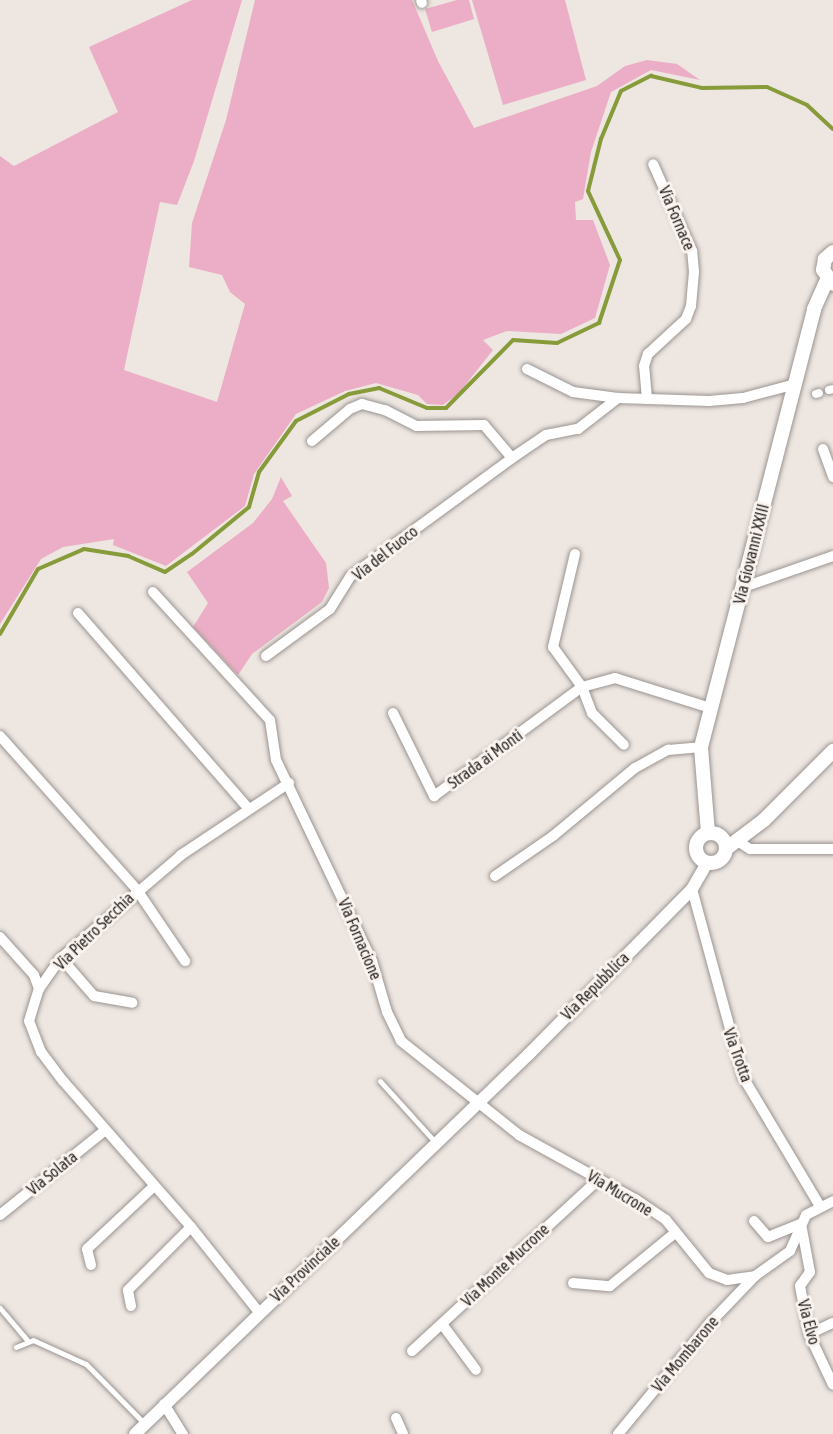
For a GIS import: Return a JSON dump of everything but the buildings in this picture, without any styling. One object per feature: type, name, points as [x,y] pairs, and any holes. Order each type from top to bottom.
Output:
[{"type":"main road","name":"Via Giovanni XXIII","points":[[708,832],[701,747],[814,309],[830,282],[823,264],[833,252]]},
{"type":"main road","points":[[733,845],[721,836],[708,832],[699,838],[696,847],[699,857],[707,863],[721,860],[733,845],[833,751]]},
{"type":"street","name":"Via Fornace","points":[[647,399],[644,366],[648,354],[686,319],[692,306],[694,272],[692,251],[653,164]]},
{"type":"street","points":[[527,369],[573,392],[618,398],[743,398],[796,384]]},
{"type":"street","points":[[312,441],[350,409],[362,404],[428,428],[484,425],[512,458],[546,435],[578,429],[618,398]]},
{"type":"street","points":[[823,449],[833,477]]},
{"type":"street","name":"Via del Fuoco","points":[[266,656],[330,609],[351,576],[512,458]]},
{"type":"street","points":[[575,554],[553,648],[582,687],[592,713],[624,745]]},
{"type":"street","points":[[744,586],[833,556]]},
{"type":"street","points":[[153,592],[270,720],[276,760],[289,783]]},
{"type":"street","points":[[78,613],[249,809]]},
{"type":"street","name":"Strada ai Monti","points":[[393,713],[435,796],[582,687],[615,678],[710,708]]},
{"type":"street","points":[[0,736],[137,890],[185,961]]},
{"type":"street","points":[[495,876],[553,836],[635,768],[668,750],[701,747]]},
{"type":"street","name":"Via Pietro Secchia","points":[[258,1311],[191,1227],[104,1131],[41,1052],[29,1021],[39,988],[61,958],[137,890],[289,783]]},
{"type":"street","name":"Via Fornacione","points":[[289,783],[372,961],[387,1012],[401,1041],[476,1104]]},
{"type":"street","points":[[733,845],[750,849],[833,849]]},
{"type":"street","name":"Via Repubblica","points":[[476,1104],[692,889],[707,863]]},
{"type":"street","name":"Via Trotta","points":[[692,889],[743,1077],[820,1206]]},
{"type":"street","points":[[0,937],[34,975],[39,988]]},
{"type":"street","points":[[61,958],[94,996],[132,1003]]},
{"type":"street","name":"Via Provinciale","points":[[135,1434],[258,1311],[476,1104]]},
{"type":"street","name":"Via Mucrone","points":[[476,1104],[519,1135],[640,1203],[666,1221],[709,1274],[728,1280],[755,1276],[790,1251],[801,1224]]},
{"type":"street","name":"Via Solata","points":[[0,1215],[104,1131]]},
{"type":"street","name":"Via Monte Mucrone","points":[[412,1351],[598,1180]]},
{"type":"street","points":[[91,1265],[87,1249],[154,1186]]},
{"type":"street","points":[[754,1221],[768,1237],[801,1224],[820,1206],[833,1201]]},
{"type":"street","name":"Via Elvo","points":[[801,1224],[810,1272],[800,1286],[809,1334],[833,1385]]},
{"type":"street","points":[[131,1306],[128,1290],[191,1227]]},
{"type":"street","points":[[573,1283],[610,1286],[675,1233]]},
{"type":"street","name":"Via Mombarone","points":[[618,1434],[709,1324],[755,1276]]},
{"type":"street","points":[[809,1334],[833,1323]]},
{"type":"street","points":[[442,1324],[476,1370]]},
{"type":"street","points":[[164,1404],[183,1434]]},
{"type":"street","points":[[396,1418],[403,1434]]},
{"type":"lane","points":[[380,1081],[436,1143]]},
{"type":"lane","points":[[0,1308],[28,1341],[86,1364],[145,1425]]},
{"type":"lane","points":[[16,1347],[28,1341]]},
{"type":"shaded area","points":[[192,0],[242,0],[194,161],[177,205],[160,202],[124,370],[217,402],[245,304],[230,292],[222,275],[189,267],[192,223],[226,120],[255,0],[412,0],[438,61],[474,128],[597,86],[625,66],[647,60],[677,64],[700,80],[651,70],[611,92],[591,152],[583,199],[575,202],[576,220],[593,220],[610,265],[595,318],[561,334],[507,331],[483,340],[493,350],[459,393],[443,405],[427,404],[418,395],[376,383],[345,391],[296,414],[254,474],[245,506],[166,566],[113,545],[114,539],[63,547],[41,559],[0,624],[0,156],[14,166],[118,112],[89,47]]},
{"type":"shaded area","points":[[457,0],[469,0],[474,19],[432,32],[425,9]]},
{"type":"shaded area","points":[[472,0],[565,0],[586,80],[503,105]]},
{"type":"shaded area","points":[[281,477],[292,496],[283,501],[326,563],[329,588],[322,602],[252,654],[238,675],[193,627],[208,603],[187,572],[253,523],[272,499]]},
{"type":"waterway","points":[[0,634],[38,569],[84,549],[128,556],[165,572],[192,554],[249,507],[259,472],[296,421],[349,394],[379,388],[427,408],[446,408],[513,340],[557,343],[599,323],[620,260],[588,191],[601,139],[621,91],[651,76],[702,88],[767,87],[807,105],[833,129]]}]
